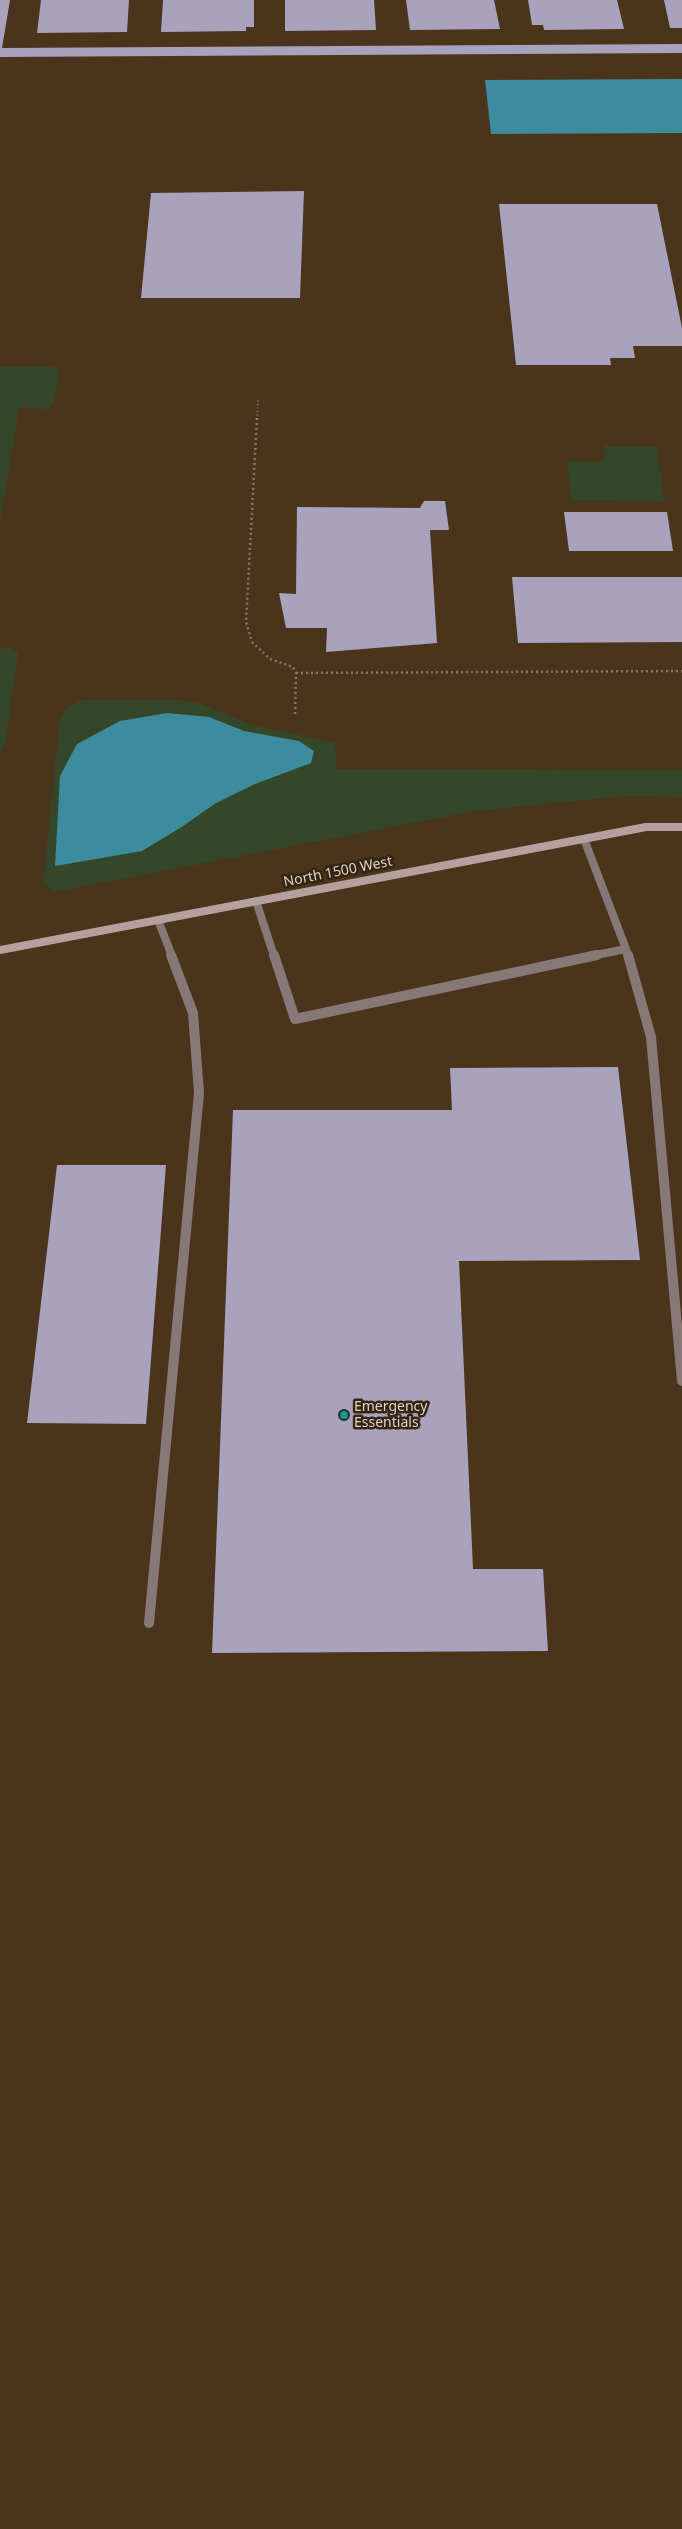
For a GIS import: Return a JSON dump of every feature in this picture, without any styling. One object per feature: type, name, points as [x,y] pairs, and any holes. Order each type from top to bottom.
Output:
[{"type":"street","name":"North 1500 West","points":[[0,950],[646,827],[682,827]]},
{"type":"lane","points":[[584,839],[626,949],[651,1037],[682,1381]]},
{"type":"lane","points":[[256,901],[295,1019],[626,949]]},
{"type":"lane","points":[[149,1622],[199,1093],[193,1013],[158,920]]},
{"type":"path","points":[[258,400],[246,622],[252,642],[270,659],[293,667],[296,673],[295,715]]},
{"type":"path","points":[[296,673],[682,671]]},
{"type":"shaded area","points":[[0,0],[682,0],[682,2529],[0,2529]]},
{"type":"green space","points":[[53,366],[60,370],[53,405],[47,409],[19,408],[0,523],[0,367]]},
{"type":"green space","points":[[604,446],[656,447],[665,501],[571,500],[567,461],[605,461]]},
{"type":"green space","points":[[0,648],[10,648],[18,653],[5,744],[0,754]]},
{"type":"green space","points":[[82,700],[181,700],[202,704],[249,724],[335,743],[337,769],[682,770],[682,797],[626,796],[475,811],[54,892],[43,883],[60,718],[68,707]]},
{"type":"water","points":[[682,79],[682,133],[491,134],[485,80]]},
{"type":"water","points":[[167,713],[209,717],[244,731],[299,741],[314,751],[311,763],[255,784],[216,803],[142,851],[55,866],[60,776],[77,744],[120,721]]},
{"type":"building","points":[[0,0],[10,0],[2,48],[682,44],[682,53],[0,57]]},
{"type":"building","points":[[41,0],[129,0],[127,32],[37,33]]},
{"type":"building","points":[[163,0],[254,0],[254,27],[246,27],[246,31],[161,32]]},
{"type":"building","points":[[285,0],[374,0],[376,30],[285,31]]},
{"type":"building","points":[[406,0],[494,0],[500,29],[410,30]]},
{"type":"building","points":[[528,0],[617,0],[624,29],[544,30],[543,25],[532,25]]},
{"type":"building","points":[[664,0],[682,0],[682,28],[670,28]]},
{"type":"building","points":[[304,191],[300,298],[141,298],[151,193]]},
{"type":"building","points":[[499,204],[657,204],[682,328],[682,346],[633,346],[635,358],[610,358],[611,365],[516,365]]},
{"type":"building","points":[[424,501],[445,501],[449,530],[430,530],[437,643],[326,652],[327,628],[286,628],[279,593],[296,594],[297,507],[420,508]]},
{"type":"building","points":[[564,512],[667,512],[673,551],[569,551]]},
{"type":"building","points":[[512,577],[682,577],[682,642],[518,643]]},
{"type":"building","name":"Emergency Essentials","points":[[618,1067],[640,1260],[459,1261],[473,1569],[543,1569],[548,1651],[212,1653],[233,1110],[452,1110],[450,1068]]},
{"type":"building","points":[[57,1165],[166,1165],[146,1424],[27,1423]]},
{"type":"place","name":"Emergency Essentials","points":[[344,1415]]}]
